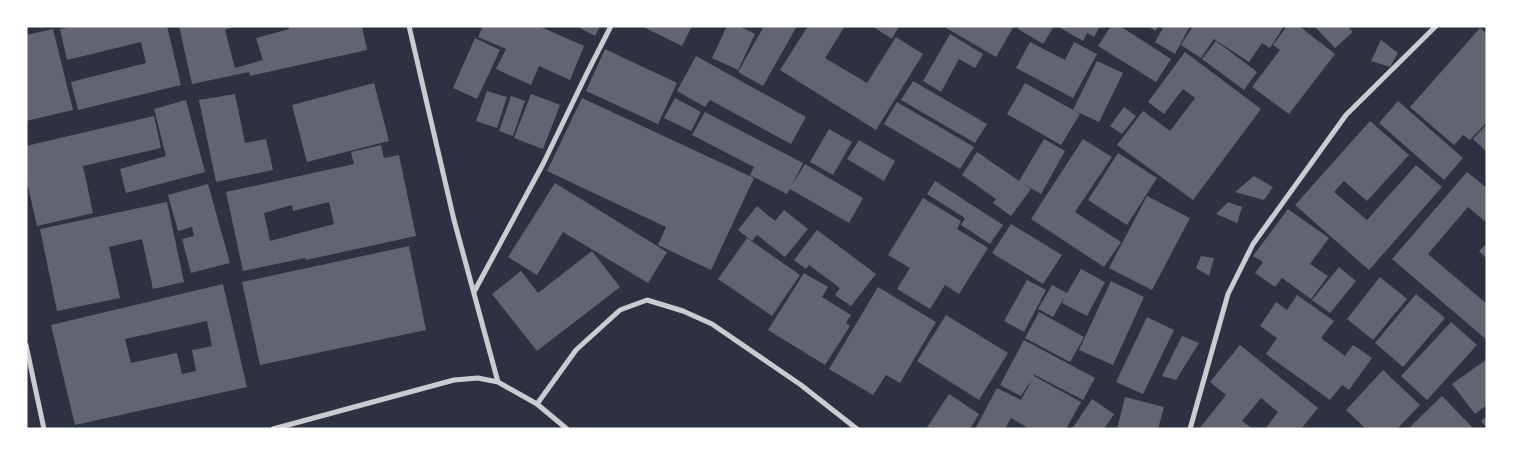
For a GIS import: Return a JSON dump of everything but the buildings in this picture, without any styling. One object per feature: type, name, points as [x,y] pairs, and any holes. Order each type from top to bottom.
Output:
[{"type":"street","points":[[409,26],[454,220],[498,382]]},
{"type":"street","points":[[474,293],[543,164],[612,26]]},
{"type":"street","points":[[1190,429],[1228,294],[1253,244],[1346,116],[1436,26]]},
{"type":"street","points":[[537,404],[576,350],[620,310],[647,300],[683,311],[712,324],[801,385],[858,429]]},
{"type":"street","points":[[26,345],[44,429]]},
{"type":"street","points":[[274,429],[454,380],[478,378],[498,382],[537,404],[566,429]]}]
